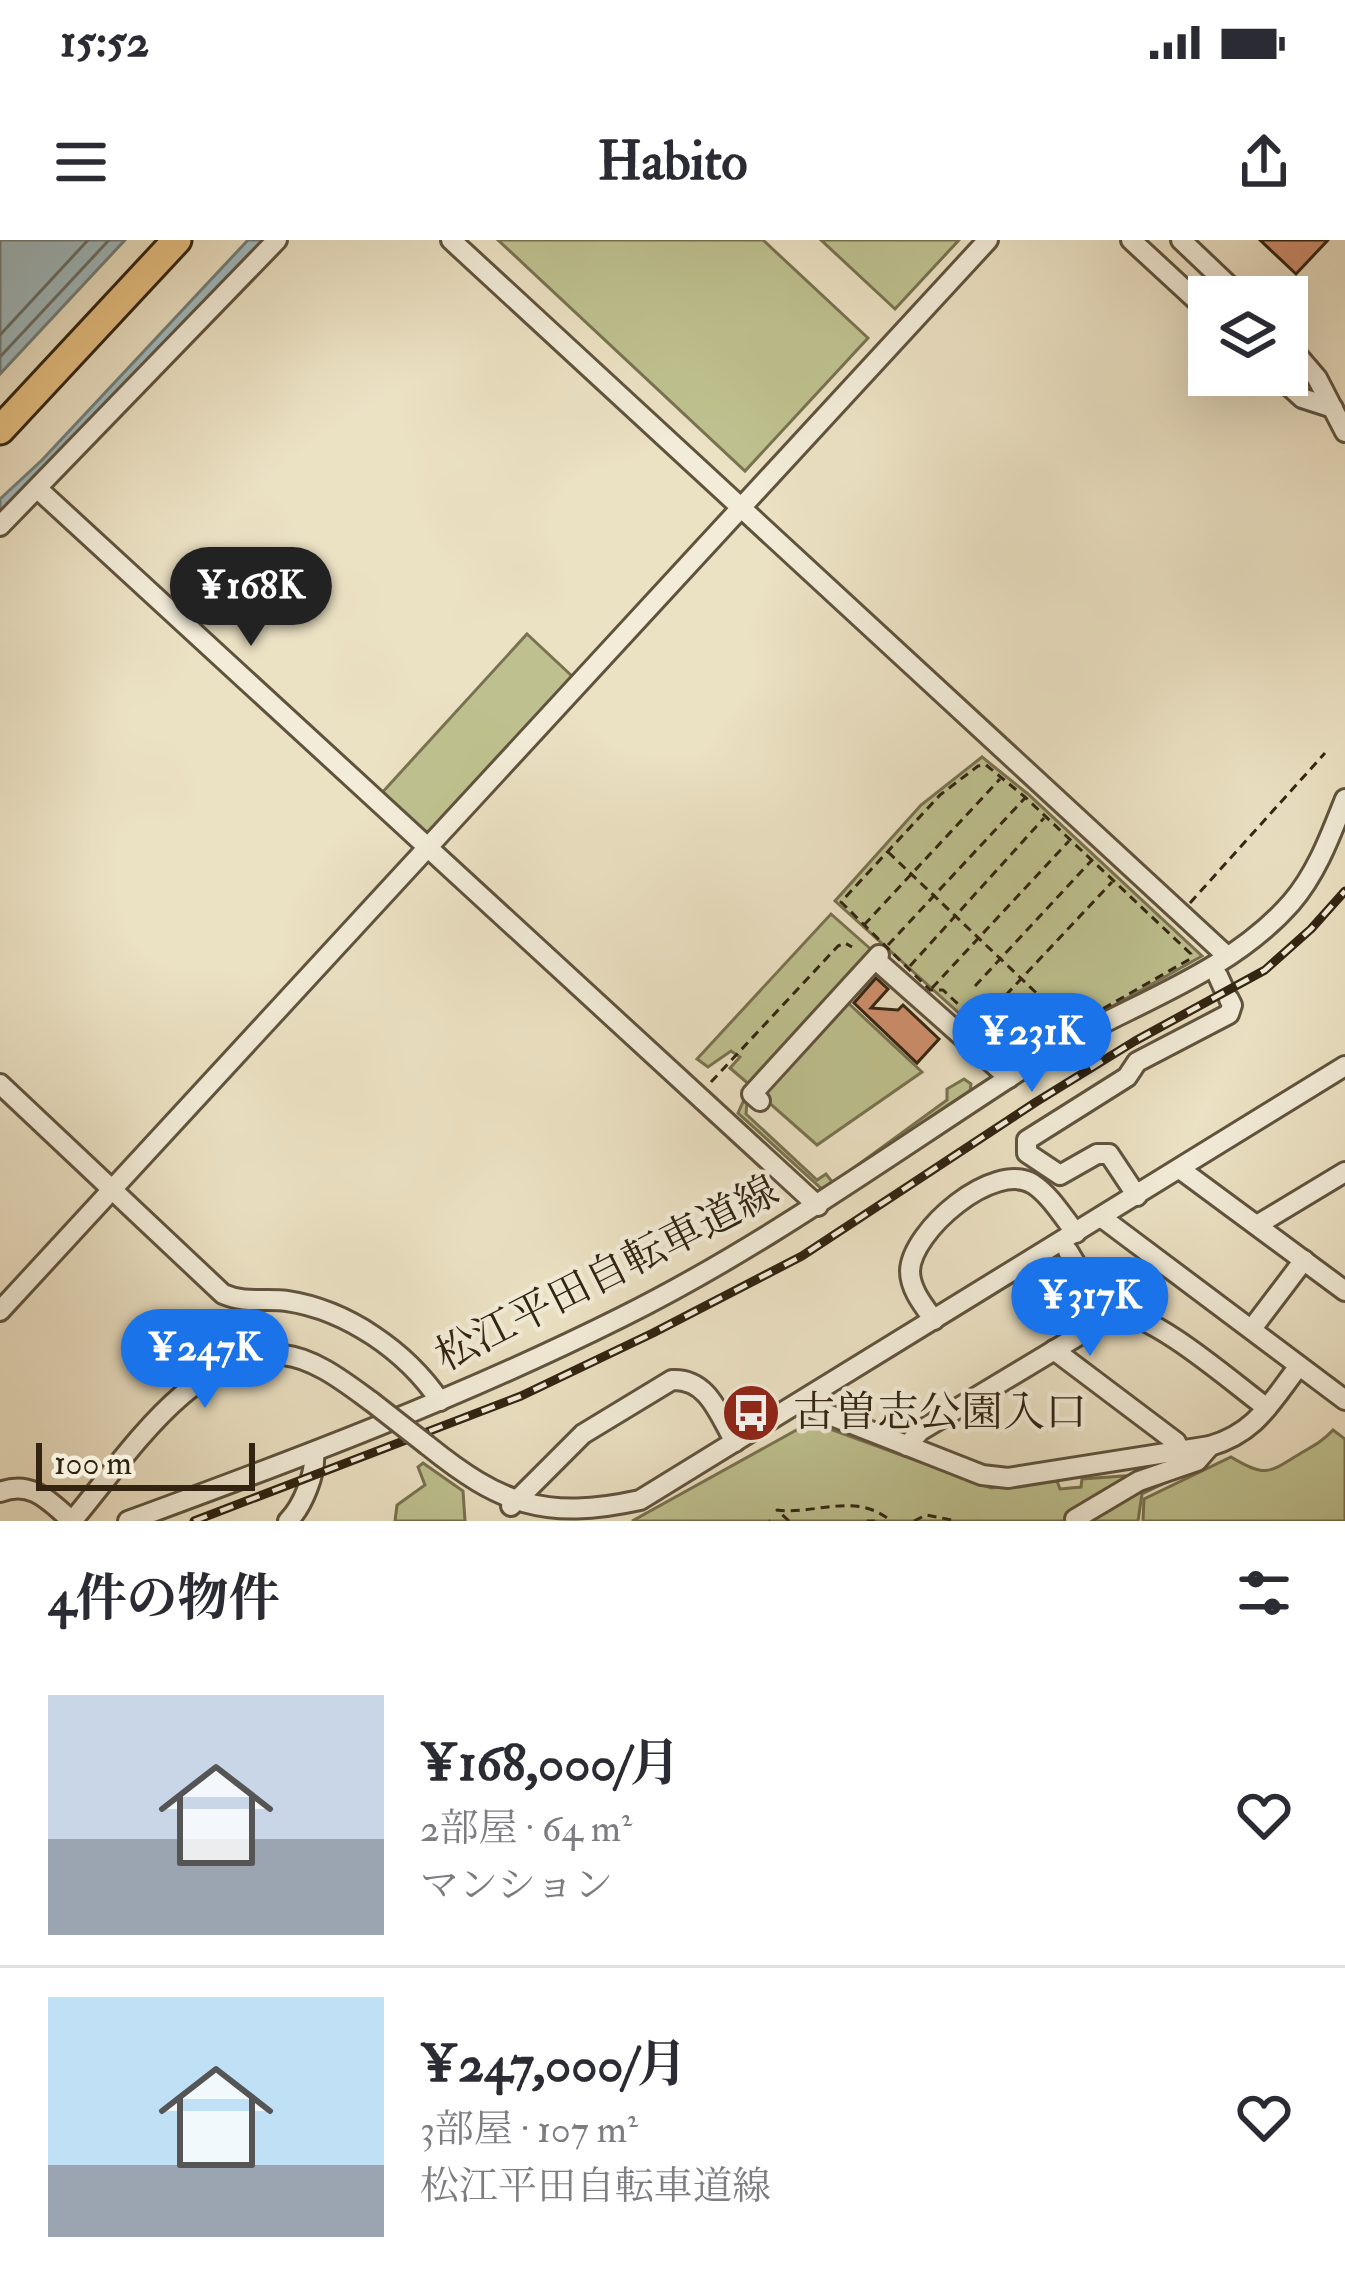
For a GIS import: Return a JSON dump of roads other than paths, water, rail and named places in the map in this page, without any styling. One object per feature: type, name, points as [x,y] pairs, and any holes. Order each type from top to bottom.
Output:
[{"type":"highway","points":[[0,430],[177,240]]},
{"type":"street","points":[[0,526],[277,240]]},
{"type":"street","points":[[451,240],[1227,956]]},
{"type":"street","points":[[0,1311],[988,240]]},
{"type":"street","points":[[1130,240],[1188,293]]},
{"type":"street","points":[[1181,240],[1219,276]]},
{"type":"street","points":[[1308,368],[1345,432]]},
{"type":"street","points":[[1300,396],[1333,408]]},
{"type":"street","points":[[39,490],[818,1206]]},
{"type":"street","name":"松江平田自転車道線","points":[[128,1521],[440,1401],[623,1317],[818,1206],[1043,1055],[1227,956],[1291,903],[1314,870],[1345,799]]},
{"type":"street","points":[[760,1101],[752,1094],[882,953],[1009,1078]]},
{"type":"street","points":[[1137,1196],[1109,1154],[1097,1154],[1060,1175],[1027,1153],[1027,1140],[1127,1077],[1137,1062],[1228,1014],[1232,1005],[1224,988]]},
{"type":"street","points":[[0,1492],[24,1486],[39,1492],[72,1521],[176,1399],[205,1375],[234,1361],[283,1355],[309,1363],[372,1402],[511,1506],[543,1516],[583,1520],[640,1500],[934,1320],[1072,1242],[1101,1217],[1345,1066]]},
{"type":"street","points":[[0,1084],[224,1294],[242,1302],[284,1300],[348,1321],[394,1350],[440,1401]]},
{"type":"street","points":[[1180,1169],[1345,1291]]},
{"type":"street","points":[[934,1320],[909,1275],[920,1242],[954,1206],[992,1181],[1009,1178],[1033,1184],[1072,1242],[1107,1316]]},
{"type":"street","points":[[1257,1226],[1341,1179]]},
{"type":"street","points":[[1101,1217],[1345,1400]]},
{"type":"street","points":[[1257,1322],[1304,1260]]},
{"type":"street","points":[[907,1445],[920,1431],[1107,1316],[1132,1315],[1155,1326],[1267,1408]]},
{"type":"street","points":[[1054,1350],[1176,1442],[1180,1451]]},
{"type":"street","points":[[799,1403],[982,1475],[1009,1478],[1237,1438],[1250,1429],[1299,1366]]},
{"type":"street","points":[[511,1506],[583,1434],[672,1380],[686,1379],[704,1390],[736,1442]]},
{"type":"street","points":[[1075,1519],[1101,1512],[1139,1481],[1198,1461],[1210,1446]]},
{"type":"street","points":[[297,1519],[316,1464],[314,1453]]},
{"type":"water","points":[[0,240],[125,240],[0,374]]},
{"type":"water","points":[[248,240],[271,240],[0,521],[0,499]]},
{"type":"railway","points":[[194,1521],[521,1396],[802,1256],[1036,1102],[1265,970],[1345,891]]},
{"type":"place","name":"古曽志公園入口","points":[[751,1413]]}]
